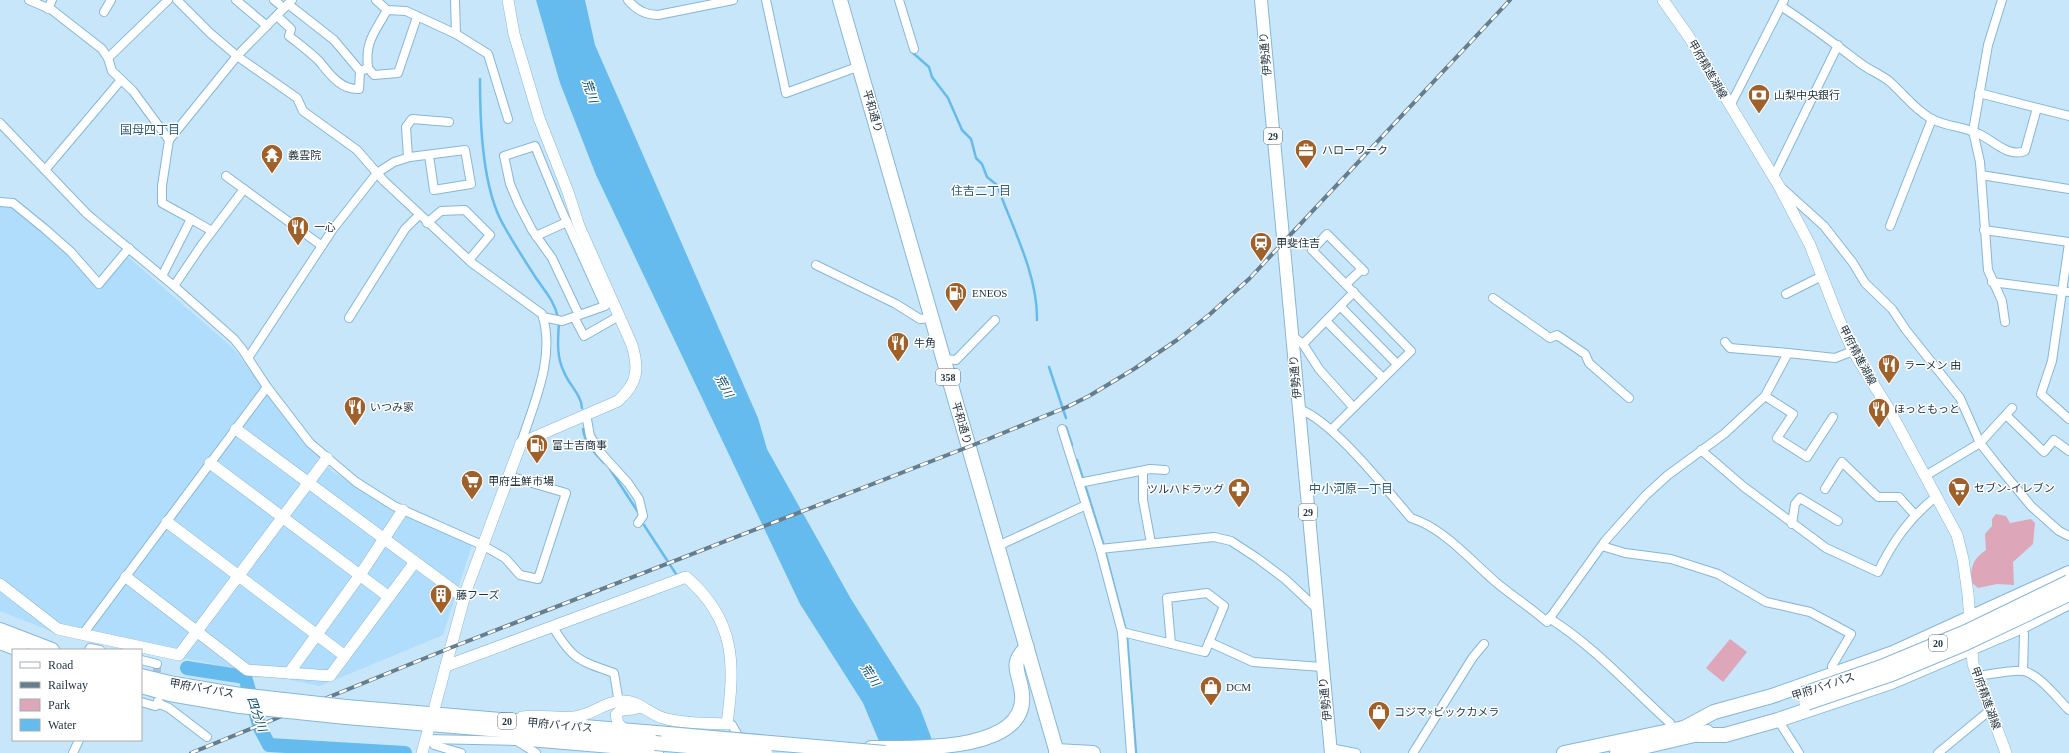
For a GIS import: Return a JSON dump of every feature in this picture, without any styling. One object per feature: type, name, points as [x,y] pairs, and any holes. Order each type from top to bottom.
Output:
[{"type":"highway","name":"平和通り","points":[[840,0],[1057,752]]},
{"type":"highway","points":[[1678,729],[1714,712],[1772,696],[1893,653],[1969,620],[2069,573]]},
{"type":"highway","name":"甲府バイパス","points":[[1617,753],[1699,735],[1805,699],[1959,635],[2069,582]]},
{"type":"highway","name":"甲府バイパス","points":[[1564,753],[1678,729],[1805,699],[1889,675],[1966,643],[2069,594]]},
{"type":"highway","points":[[1699,735],[1725,735],[1778,720],[1891,682],[2020,627],[2069,602]]},
{"type":"highway","points":[[0,630],[49,649]]},
{"type":"highway","points":[[0,642],[18,649]]},
{"type":"highway","points":[[835,749],[932,748],[974,744],[993,738],[1008,730],[1016,720],[1023,698],[1022,685],[1016,662],[1017,658],[1026,647]]},
{"type":"highway","name":"甲府バイパス","points":[[142,676],[240,700]]},
{"type":"highway","name":"甲府バイパス","points":[[142,686],[170,694],[240,700],[657,748],[765,753]]},
{"type":"highway","name":"甲府バイパス","points":[[346,712],[506,721],[884,753]]},
{"type":"highway","points":[[1057,752],[1092,753]]},
{"type":"main road","name":"伊勢通り","points":[[1261,0],[1316,608],[1331,751]]},
{"type":"street","points":[[29,0],[48,9],[102,49],[108,58],[112,71],[133,91],[169,140]]},
{"type":"street","points":[[48,9],[52,0]]},
{"type":"street","points":[[104,12],[111,0]]},
{"type":"street","points":[[108,58],[168,0]]},
{"type":"street","points":[[177,0],[210,33],[237,56],[297,98],[303,111],[357,150],[377,173],[420,216],[469,260],[542,314],[544,322],[546,367],[521,443],[482,545],[464,598],[435,706]]},
{"type":"street","points":[[236,0],[267,26]]},
{"type":"street","points":[[274,0],[288,4],[334,40],[364,70],[374,75],[398,73],[417,16]]},
{"type":"street","points":[[376,0],[386,10],[406,11],[456,32],[488,54],[508,119]]},
{"type":"street","points":[[455,0],[456,32]]},
{"type":"street","points":[[508,0],[514,34],[539,118],[568,192],[579,226],[637,360],[636,376],[626,394],[618,401],[521,443]]},
{"type":"street","points":[[628,0],[640,11],[648,15],[658,15],[733,0]]},
{"type":"street","points":[[766,0],[786,93],[860,66]]},
{"type":"street","points":[[898,0],[914,50]]},
{"type":"street","name":"甲府精進湖線","points":[[1663,0],[1689,37],[1776,182],[1810,245],[1853,351],[1890,411],[1957,535],[1963,559],[1973,664],[1989,711],[2006,753]]},
{"type":"street","points":[[2002,0],[1988,45],[1973,131],[1980,162],[1988,270],[1992,282],[2002,301],[2005,322]]},
{"type":"street","points":[[1730,106],[1782,3],[1862,64],[1888,80],[1916,109],[1932,119],[1973,131],[2007,150],[2021,153],[2025,151],[2037,108]]},
{"type":"street","points":[[212,231],[162,203],[162,186],[169,140],[237,56],[288,4]]},
{"type":"street","points":[[277,16],[291,29],[289,36],[318,60],[329,75],[344,86],[359,89],[364,70],[366,50],[386,10]]},
{"type":"street","points":[[1838,45],[1776,182],[1824,226],[1853,263],[1865,283],[1892,309],[1960,398],[1980,443],[2031,506],[2059,531],[2069,536]]},
{"type":"street","points":[[45,170],[120,80]]},
{"type":"street","points":[[1979,93],[2069,116]]},
{"type":"street","points":[[408,158],[406,127],[412,118],[449,122]]},
{"type":"street","points":[[1890,226],[1932,119]]},
{"type":"street","points":[[0,123],[87,214],[174,286],[234,339],[267,387],[310,444],[356,482],[403,510],[482,545],[505,558],[520,575],[538,579],[566,493],[509,476]]},
{"type":"street","points":[[543,317],[562,321],[577,316],[605,306],[566,222],[536,146],[504,156],[510,184],[519,204],[536,236],[552,258],[577,316],[584,336],[619,316]]},
{"type":"street","points":[[248,358],[322,246],[377,173],[385,167],[408,158],[429,154],[465,150],[471,184],[434,190],[429,154]]},
{"type":"street","points":[[226,176],[322,246]]},
{"type":"street","points":[[1981,176],[2069,189]]},
{"type":"street","points":[[174,286],[212,231],[244,189]]},
{"type":"street","points":[[0,202],[13,203],[45,229],[71,252],[99,284],[129,248]]},
{"type":"street","points":[[427,222],[441,211],[465,210],[490,235],[469,260]]},
{"type":"street","points":[[348,318],[405,230],[420,216]]},
{"type":"street","points":[[162,276],[191,220]]},
{"type":"street","points":[[536,236],[566,222]]},
{"type":"street","points":[[1984,230],[2069,242],[2066,292],[2052,361],[2041,394],[2069,419]]},
{"type":"street","points":[[1330,430],[1411,351],[1312,250],[1327,234],[1363,270],[1346,284]]},
{"type":"street","points":[[816,265],[896,304],[920,319],[931,318]]},
{"type":"street","points":[[1786,294],[1822,276]]},
{"type":"street","points":[[1992,282],[2066,292]]},
{"type":"street","points":[[1303,344],[1354,292]]},
{"type":"street","points":[[1493,298],[1550,338],[1557,335],[1585,354],[1588,363],[1629,398]]},
{"type":"street","points":[[1341,306],[1398,364]]},
{"type":"street","points":[[943,360],[956,360],[995,320]]},
{"type":"street","points":[[1326,321],[1383,378]]},
{"type":"street","points":[[1291,334],[1303,344],[1319,369],[1353,407]]},
{"type":"street","points":[[1725,342],[1730,348],[1835,358],[1853,351]]},
{"type":"street","points":[[1299,409],[1310,413],[1330,430],[1411,518],[1425,522],[1442,534],[1498,584],[1546,622],[1602,546],[1646,495],[1701,450],[1724,434],[1765,396],[1788,353]]},
{"type":"street","points":[[83,634],[267,387]]},
{"type":"street","points":[[1765,396],[1793,414],[1777,438],[1807,457],[1833,417]]},
{"type":"street","points":[[1925,476],[1980,443],[2012,408]]},
{"type":"street","points":[[586,414],[590,436],[600,452],[628,483],[639,499],[643,516],[638,523]]},
{"type":"street","points":[[2006,415],[2044,452],[2054,440],[2069,451]]},
{"type":"street","points":[[236,429],[464,598]]},
{"type":"street","points":[[1062,429],[1100,549],[1122,632],[1131,753]]},
{"type":"street","points":[[1701,450],[1744,487],[1826,548],[1878,572],[1900,531],[1936,496]]},
{"type":"street","points":[[0,584],[58,629],[179,655],[327,458]]},
{"type":"street","points":[[1824,489],[1842,462],[1878,497],[1899,497],[1915,515]]},
{"type":"street","points":[[210,463],[389,597]]},
{"type":"street","points":[[1079,483],[1142,471],[1150,468],[1165,470]]},
{"type":"street","points":[[1142,471],[1143,500],[1151,543]]},
{"type":"street","points":[[1792,524],[1795,504],[1800,498],[1838,521]]},
{"type":"street","points":[[998,546],[1086,505]]},
{"type":"street","points":[[289,673],[360,575],[403,510]]},
{"type":"street","points":[[167,522],[345,656]]},
{"type":"street","points":[[1100,549],[1214,537],[1231,541],[1286,579],[1316,608]]},
{"type":"street","points":[[1602,546],[1625,553],[1671,558],[1718,574],[1766,602],[1810,612],[1822,617],[1851,634],[1832,666],[1832,674]]},
{"type":"street","points":[[126,576],[196,632],[247,670],[330,676],[415,562]]},
{"type":"street","points":[[446,666],[686,577],[697,587],[712,606],[726,635],[733,672],[727,724]]},
{"type":"street","points":[[1122,632],[1171,644],[1205,652],[1224,606],[1207,593],[1167,598],[1171,644]]},
{"type":"street","points":[[1549,618],[1568,630],[1620,674],[1678,729]]},
{"type":"street","points":[[553,627],[566,649],[574,656],[591,665],[614,673],[618,697]]},
{"type":"street","points":[[2020,627],[2024,634],[2023,671]]},
{"type":"street","points":[[1209,642],[1253,662],[1322,667]]},
{"type":"street","points":[[1413,753],[1473,657],[1484,644]]},
{"type":"street","points":[[142,660],[157,664]]},
{"type":"street","points":[[1977,676],[2023,671],[2031,674],[2069,710]]},
{"type":"street","points":[[506,721],[530,716],[575,718],[624,700],[662,717],[678,721],[732,725],[748,753]]},
{"type":"street","points":[[142,702],[155,706],[159,702],[207,737]]},
{"type":"street","points":[[624,730],[618,723],[616,715],[621,710],[642,707]]},
{"type":"street","points":[[1938,753],[1989,711]]},
{"type":"street","points":[[1778,720],[1799,753]]},
{"type":"street","points":[[73,753],[79,741]]},
{"type":"street","points":[[427,742],[517,741],[657,748]]},
{"type":"street","points":[[517,741],[536,753]]},
{"type":"street","points":[[427,742],[461,753]]},
{"type":"street","points":[[1331,751],[1356,753]]},
{"type":"shaded area","points":[[0,205],[9,206],[70,256],[100,290],[127,256],[234,349],[270,398],[332,471],[395,511],[473,542],[443,635],[320,686],[142,649],[58,634],[0,611]]},
{"type":"green space","points":[[1996,514],[2006,516],[2010,523],[2031,519],[2035,523],[2033,544],[2013,562],[2014,585],[1997,584],[1978,588],[1971,582],[1972,567],[1978,557],[1986,550],[1985,534],[1992,526],[1992,519]]},
{"type":"green space","points":[[1730,639],[1747,652],[1723,682],[1706,668]]},
{"type":"water","name":"荒川","points":[[536,0],[585,0],[595,45],[758,418],[767,449],[851,599],[920,708],[937,753],[884,753],[863,703],[800,604],[596,175],[560,83]]},
{"type":"waterway","points":[[913,53],[929,67],[932,77],[948,98],[962,130],[971,139],[976,158],[982,164],[987,177],[997,185],[1029,269],[1036,303],[1037,320]]},
{"type":"waterway","points":[[480,79],[482,135],[491,193],[504,226],[555,307],[558,318]]},
{"type":"waterway","points":[[559,323],[558,348],[561,366],[577,394],[582,408]]},
{"type":"waterway","points":[[1049,367],[1066,418]]},
{"type":"waterway","points":[[1066,427],[1072,445]]},
{"type":"waterway","points":[[583,429],[588,443],[604,463]]},
{"type":"waterway","points":[[1077,460],[1083,479]]},
{"type":"waterway","points":[[610,469],[638,512]]},
{"type":"waterway","points":[[1085,485],[1103,543],[1126,631]]},
{"type":"waterway","points":[[644,525],[676,574]]},
{"type":"waterway","points":[[1127,636],[1136,753]]},
{"type":"waterway","name":"四分川","points":[[187,668],[245,677],[260,728],[269,745],[405,753]]},
{"type":"tunnel","points":[[157,664],[157,683]]},
{"type":"railway","points":[[191,753],[450,648],[986,440],[1067,407],[1089,396],[1134,369],[1177,340],[1209,315],[1249,279],[1510,0]]},
{"type":"place","name":"山梨中央銀行","points":[[1759,114]]},
{"type":"place","name":"ハローワーク","points":[[1306,170]]},
{"type":"place","name":"義雲院","points":[[272,174]]},
{"type":"place","name":"一心","points":[[298,246]]},
{"type":"place","name":"甲斐住吉","points":[[1261,262]]},
{"type":"place","name":"ENEOS","points":[[956,312]]},
{"type":"place","name":"牛角","points":[[898,362]]},
{"type":"place","name":"ラーメン 由","points":[[1889,384]]},
{"type":"place","name":"いつみ家","points":[[355,426]]},
{"type":"place","name":"ほっともっと","points":[[1879,428]]},
{"type":"place","name":"富士吉商事","points":[[537,464]]},
{"type":"place","name":"甲府生鮮市場","points":[[472,500]]},
{"type":"place","name":"ツルハドラッグ","points":[[1239,508]]},
{"type":"place","name":"セブン-イレブン","points":[[1959,508]]},
{"type":"place","name":"藤フーズ","points":[[441,614]]},
{"type":"place","name":"DCM","points":[[1211,706]]},
{"type":"place","name":"コジマ×ビックカメラ","points":[[1379,732]]},
{"type":"district","name":"国母四丁目","points":[[150,130]]},
{"type":"district","name":"住吉二丁目","points":[[981,191]]},
{"type":"district","name":"中小河原一丁目","points":[[1351,489]]}]
